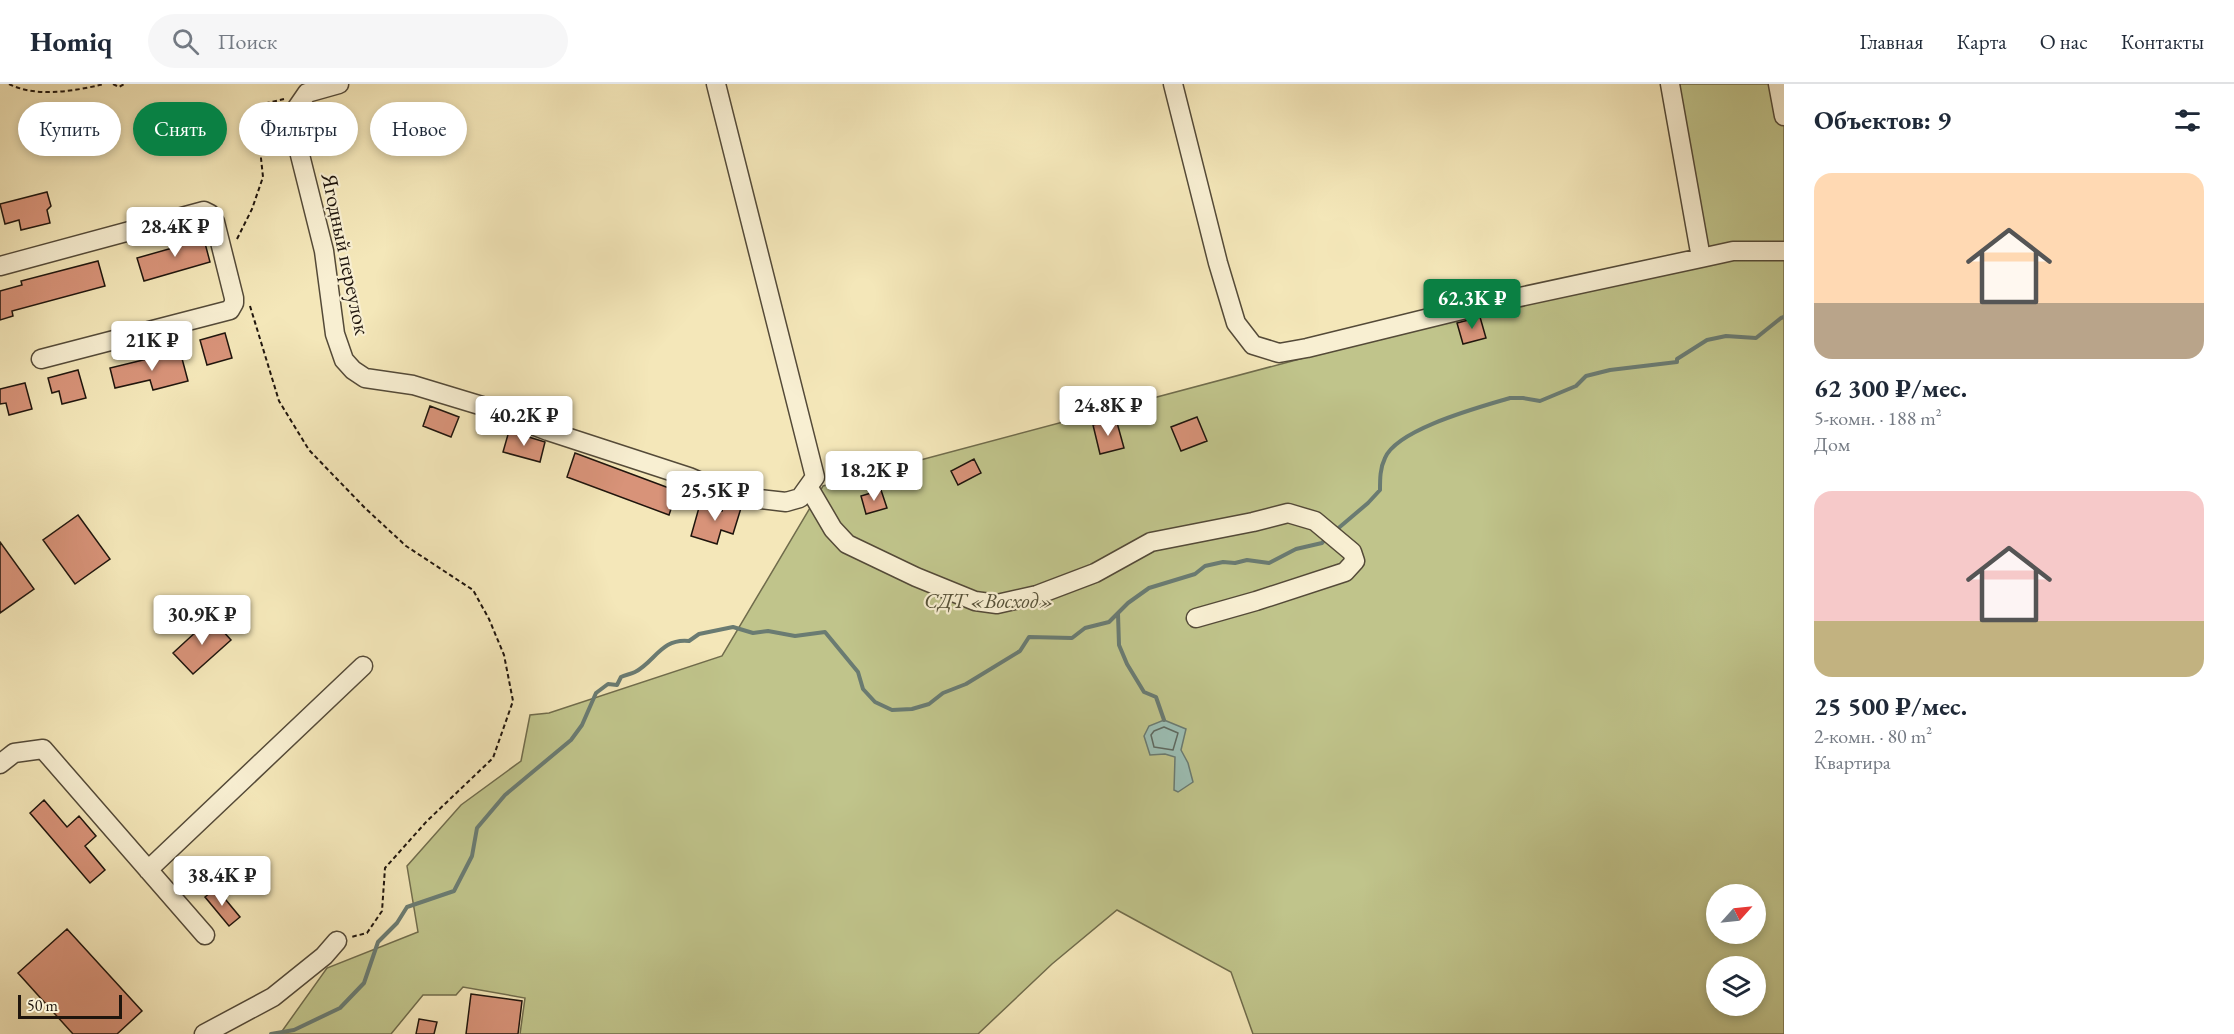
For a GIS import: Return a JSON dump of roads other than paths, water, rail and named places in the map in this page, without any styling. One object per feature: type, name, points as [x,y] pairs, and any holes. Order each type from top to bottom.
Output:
[{"type":"street","name":"Ягодный переулок","points":[[339,84],[307,93],[296,109],[294,131],[324,251],[335,334],[344,360],[353,370],[365,378],[413,385],[489,408],[548,431],[689,477],[733,496],[786,502],[800,498],[809,488]]},
{"type":"street","points":[[716,84],[815,477],[809,488],[833,529],[847,544],[916,577],[975,601],[998,604],[1037,596],[1095,573],[1150,542],[1288,513],[1315,520],[1352,552],[1355,561],[1345,572],[1196,618]]},
{"type":"street","points":[[1173,84],[1218,263],[1236,323],[1253,345],[1279,353],[1478,306],[1733,251],[1784,250]]},
{"type":"street","points":[[1670,84],[1701,258]]},
{"type":"street","points":[[1778,84],[1784,116]]},
{"type":"street","points":[[0,266],[204,211],[210,214],[215,222],[234,298],[230,310],[41,359]]},
{"type":"street","points":[[148,870],[363,666]]},
{"type":"street","points":[[0,764],[14,753],[43,749],[205,935]]},
{"type":"street","points":[[204,1034],[273,998],[324,956],[337,941]]},
{"type":"water","points":[[1164,720],[1186,729],[1181,750],[1188,763],[1193,782],[1178,792],[1174,790],[1175,757],[1165,754],[1150,755],[1144,736],[1149,726]]},
{"type":"waterway","points":[[1335,531],[1380,490],[1382,466],[1393,447],[1422,429],[1460,413],[1510,398],[1540,401],[1576,386],[1586,376],[1610,370],[1677,362],[1677,359],[1707,340],[1726,336],[1756,338],[1784,317]]},
{"type":"waterway","points":[[271,1034],[294,1030],[340,1008],[364,983],[378,942],[397,923],[407,907],[454,891],[472,856],[477,828],[505,795],[571,740],[582,725],[596,693],[608,684],[617,685],[621,677],[642,668],[672,643],[689,641],[699,634],[733,627],[753,633],[768,631],[795,636],[825,632],[858,672],[863,689],[875,702],[892,710],[912,709],[929,704],[943,693],[966,684],[1020,651],[1029,637],[1072,638],[1085,628],[1109,622],[1128,603],[1149,588],[1195,574],[1205,566],[1223,562],[1235,563],[1247,560],[1269,563],[1296,549],[1322,543],[1327,537]]},
{"type":"waterway","points":[[1118,614],[1119,645],[1127,664],[1144,692],[1156,697],[1164,720]]},
{"type":"park label","name":"СДТ «Восход»","points":[[989,600]]}]
